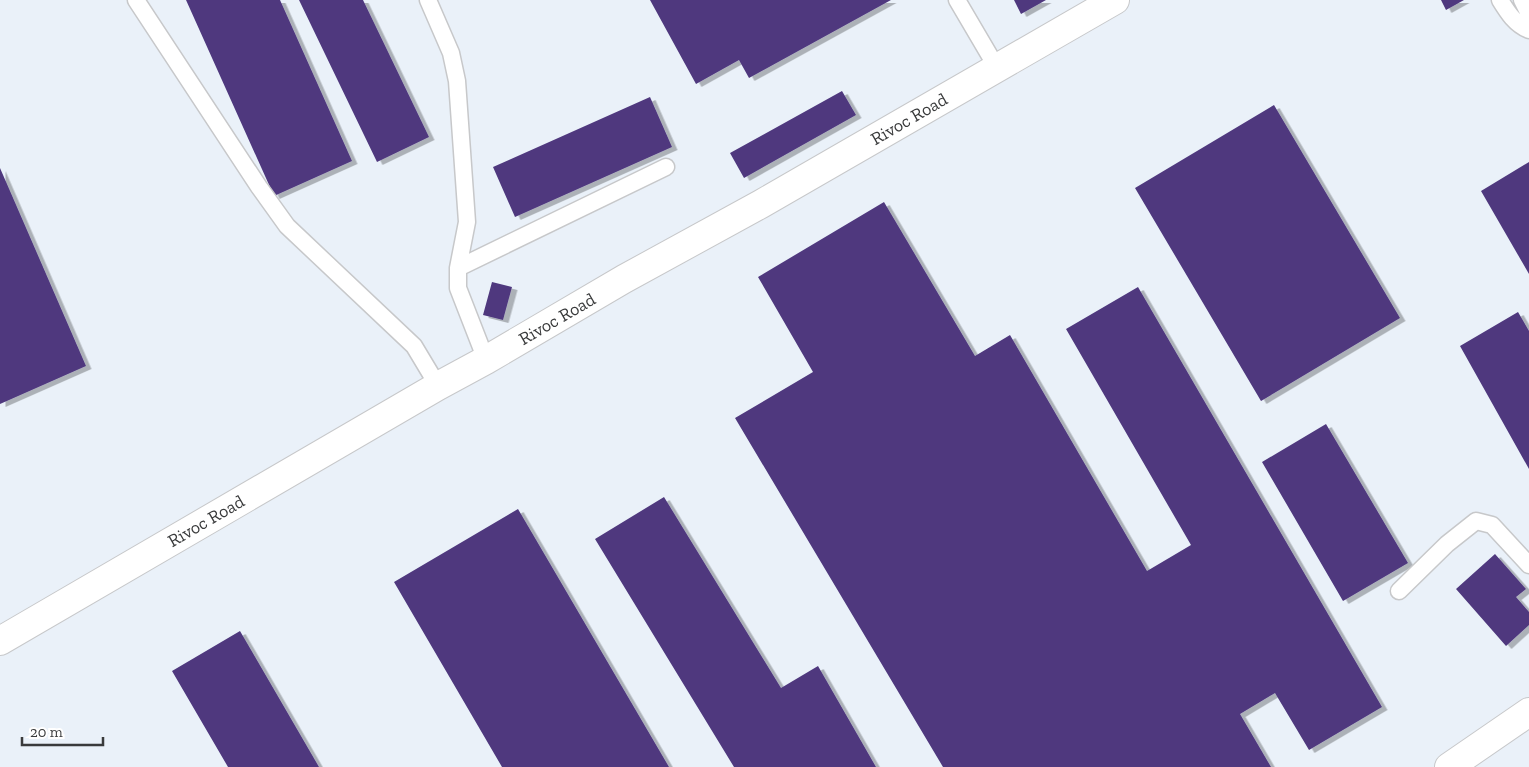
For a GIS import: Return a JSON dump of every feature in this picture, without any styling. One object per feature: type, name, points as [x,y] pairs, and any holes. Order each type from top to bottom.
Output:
[{"type":"street","name":"Rivoc Road","points":[[0,641],[624,279],[762,204],[1115,0]]},
{"type":"street","points":[[1450,767],[1529,712]]},
{"type":"lane","points":[[136,0],[259,187],[287,226],[414,346],[438,386]]},
{"type":"lane","points":[[428,0],[451,53],[457,81],[467,222],[458,268],[458,288],[486,360]]},
{"type":"lane","points":[[957,0],[997,68]]},
{"type":"lane","points":[[1500,0],[1508,13],[1520,26],[1529,30]]},
{"type":"lane","points":[[1522,0],[1529,14]]},
{"type":"lane","points":[[458,268],[666,167]]},
{"type":"lane","points":[[1399,591],[1448,544],[1476,521],[1492,526],[1529,565]]},
{"type":"shaded area","points":[[0,0],[1529,0],[1529,767],[0,767]]},
{"type":"building","points":[[186,0],[280,0],[352,161],[274,196]]},
{"type":"building","points":[[299,0],[363,0],[429,137],[377,162]]},
{"type":"building","points":[[650,0],[891,0],[749,78],[739,60],[696,84]]},
{"type":"building","points":[[1014,0],[1046,0],[1021,14]]},
{"type":"building","points":[[1441,0],[1464,0],[1446,10]]},
{"type":"building","points":[[842,91],[856,115],[744,178],[730,153]]},
{"type":"building","points":[[650,97],[672,147],[515,217],[493,167]]},
{"type":"building","points":[[1274,105],[1400,318],[1261,401],[1135,188]]},
{"type":"building","points":[[1529,162],[1529,274],[1481,191]]},
{"type":"building","points":[[0,168],[86,366],[0,404]]},
{"type":"building","points":[[884,202],[975,356],[1010,335],[1147,571],[1191,545],[1066,329],[1138,287],[1382,707],[1309,750],[1275,693],[1240,714],[1271,767],[943,767],[735,418],[813,372],[758,277]]},
{"type":"building","points":[[492,282],[512,287],[503,320],[483,315]]},
{"type":"building","points":[[1518,312],[1529,331],[1529,469],[1460,346]]},
{"type":"building","points":[[1326,424],[1408,563],[1343,601],[1262,462]]},
{"type":"building","points":[[664,497],[781,688],[818,666],[876,767],[734,767],[595,539]]},
{"type":"building","points":[[518,509],[669,767],[502,767],[394,582]]},
{"type":"building","points":[[1495,554],[1526,589],[1516,597],[1529,612],[1529,625],[1506,646],[1456,589]]},
{"type":"building","points":[[240,631],[319,767],[228,767],[172,671]]}]
